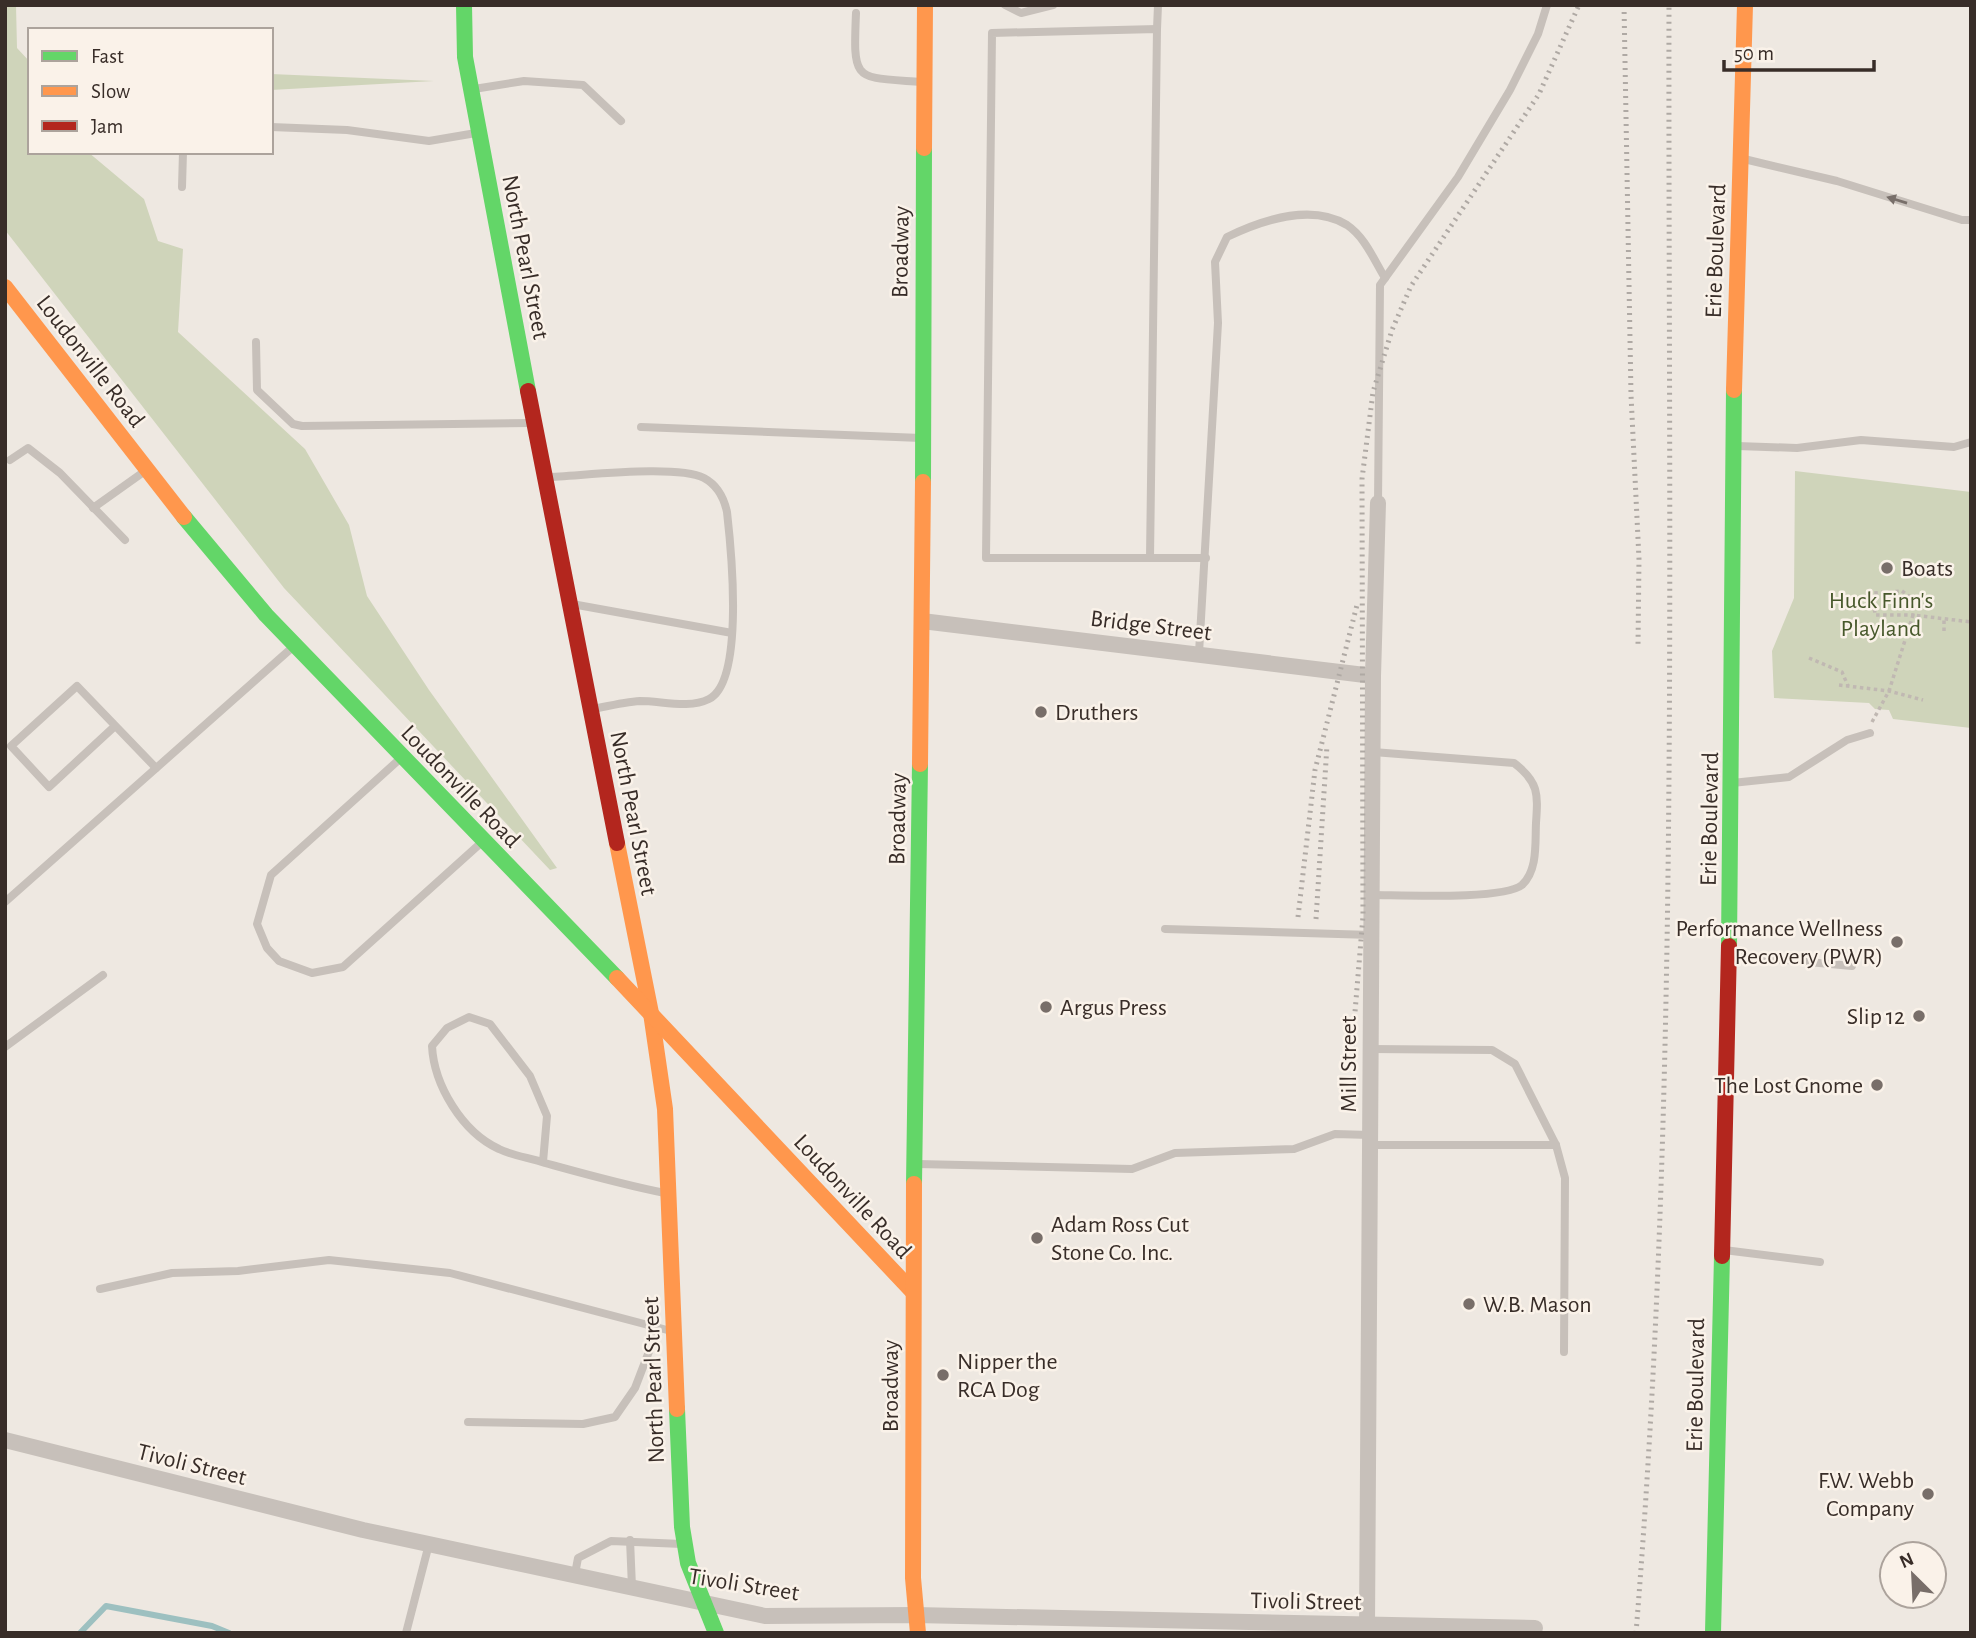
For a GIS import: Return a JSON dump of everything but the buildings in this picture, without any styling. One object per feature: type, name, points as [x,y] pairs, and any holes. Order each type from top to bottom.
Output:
[{"type":"street","name":"North Pearl Street","points":[[464,5],[466,57],[471,89],[544,477],[651,1013],[665,1109],[668,1193],[666,1330],[685,1544],[688,1563],[716,1633]]},
{"type":"street","name":"Broadway","points":[[918,1633],[915,1615],[913,1292],[922,621],[925,5]]},
{"type":"street","name":"Erie Boulevard","points":[[1713,1633],[1729,955],[1734,446],[1745,5]]},
{"type":"street","name":"Loudonville Road","points":[[5,287],[196,533],[294,645],[651,1013],[913,1292]]},
{"type":"street","name":"Mill Street","points":[[1367,1626],[1373,676],[1378,503]]},
{"type":"street","name":"Bridge Street","points":[[922,621],[1373,676]]},
{"type":"street","name":"Tivoli Street","points":[[5,1440],[429,1544],[765,1616],[915,1615],[1193,1627],[1367,1626],[1538,1630]]},
{"type":"lane","points":[[1005,5],[1021,13],[1053,5]]},
{"type":"lane","points":[[1150,558],[1158,5]]},
{"type":"lane","points":[[1378,503],[1380,285],[1458,177],[1510,90],[1538,34],[1547,5]]},
{"type":"lane","points":[[856,13],[854,59],[860,71],[869,79],[924,82]]},
{"type":"lane","points":[[1157,29],[992,33],[986,558],[1206,558]]},
{"type":"lane","points":[[471,89],[524,81],[583,85],[621,121]]},
{"type":"lane","points":[[273,127],[347,130],[429,141],[479,132]]},
{"type":"lane","points":[[182,187],[183,154]]},
{"type":"lane","points":[[1741,159],[1837,181],[1966,220]]},
{"type":"lane","points":[[1199,653],[1218,323],[1216,262],[1227,237],[1264,219],[1317,216],[1346,225],[1364,243],[1385,278]]},
{"type":"lane","points":[[256,342],[257,390],[293,424],[534,423]]},
{"type":"lane","points":[[641,427],[921,438]]},
{"type":"lane","points":[[1734,446],[1797,448],[1861,440],[1954,447],[1971,442]]},
{"type":"lane","points":[[10,460],[28,448],[60,473],[125,540]]},
{"type":"lane","points":[[93,508],[147,470]]},
{"type":"lane","points":[[544,477],[679,472],[704,478],[724,497],[727,512],[732,558],[732,633],[730,660],[720,687],[712,698],[694,704],[638,701],[590,709]]},
{"type":"lane","points":[[569,604],[615,610],[690,628],[732,633]]},
{"type":"lane","points":[[5,902],[294,645]]},
{"type":"lane","points":[[115,726],[49,787],[11,746],[77,686],[156,768]]},
{"type":"lane","points":[[1732,783],[1789,777],[1847,740],[1870,733]]},
{"type":"lane","points":[[1372,895],[1498,893],[1521,885],[1534,865],[1538,796],[1530,775],[1514,763],[1373,752]]},
{"type":"lane","points":[[402,757],[271,875],[257,925],[267,948],[279,961],[312,973],[343,967],[484,841]]},
{"type":"lane","points":[[1165,929],[1372,935]]},
{"type":"lane","points":[[1729,955],[1852,966]]},
{"type":"lane","points":[[5,1047],[103,975]]},
{"type":"lane","points":[[543,1162],[547,1116],[530,1076],[489,1024],[469,1017],[447,1028],[432,1046],[433,1066],[462,1121],[498,1149],[543,1162],[624,1185],[668,1193]]},
{"type":"lane","points":[[1371,1049],[1492,1050],[1515,1064],[1556,1145],[1565,1178],[1564,1352]]},
{"type":"lane","points":[[914,1164],[1132,1169],[1175,1153],[1294,1149],[1335,1134],[1370,1140],[1556,1145]]},
{"type":"lane","points":[[1721,1250],[1820,1262]]},
{"type":"lane","points":[[100,1289],[172,1273],[238,1271],[329,1260],[450,1273],[666,1330],[635,1388],[615,1417],[583,1424],[468,1422]]},
{"type":"lane","points":[[630,1540],[632,1587]]},
{"type":"lane","points":[[575,1574],[578,1558],[611,1541],[685,1544]]},
{"type":"lane","points":[[406,1633],[429,1544]]},
{"type":"path","points":[[1881,709],[1913,615],[1913,599],[1902,591],[1873,593],[1875,615],[1913,615],[1971,621]]},
{"type":"path","points":[[1944,619],[1944,631]]},
{"type":"path","points":[[1809,658],[1842,672],[1848,686]]},
{"type":"path","points":[[1839,685],[1889,691],[1923,699]]},
{"type":"green space","points":[[5,5],[16,5],[17,48],[28,60],[28,154],[90,154],[144,199],[158,241],[183,249],[178,332],[305,449],[349,525],[367,596],[429,690],[557,868],[550,870],[284,588],[5,230]]},
{"type":"green space","points":[[273,74],[434,81],[273,90]]},
{"type":"green space","name":"Huck Finn's Playland","points":[[1795,471],[1971,492],[1971,728],[1893,719],[1889,710],[1875,709],[1869,703],[1774,698],[1772,651],[1794,598]]},
{"type":"waterway","points":[[80,1633],[106,1606],[212,1626],[229,1633]]},
{"type":"railway","points":[[1351,1060],[1363,916],[1362,479],[1373,392],[1392,330],[1411,286],[1539,94],[1579,5]]},
{"type":"railway","points":[[1624,5],[1631,395],[1639,559],[1638,645]]},
{"type":"railway","points":[[1636,1633],[1650,1430],[1666,1023],[1670,616],[1669,5]]},
{"type":"railway","points":[[1298,917],[1315,770],[1357,605]]},
{"type":"railway","points":[[1316,919],[1327,745]]},
{"type":"traffic: fast","points":[[464,5],[465,57],[528,391]]},
{"type":"traffic: fast","points":[[923,482],[924,148]]},
{"type":"traffic: fast","points":[[1729,946],[1734,390]]},
{"type":"traffic: fast","points":[[184,517],[266,615],[617,978]]},
{"type":"traffic: fast","points":[[914,1184],[920,764]]},
{"type":"traffic: fast","points":[[1713,1633],[1722,1256]]},
{"type":"traffic: fast","points":[[677,1409],[682,1527],[688,1563],[716,1633]]},
{"type":"traffic: slow","points":[[924,148],[925,5]]},
{"type":"traffic: slow","points":[[1734,390],[1745,5]]},
{"type":"traffic: slow","points":[[5,287],[184,517]]},
{"type":"traffic: slow","points":[[920,764],[923,482]]},
{"type":"traffic: slow","points":[[617,843],[651,1013],[665,1109],[677,1409]]},
{"type":"traffic: slow","points":[[617,978],[913,1292]]},
{"type":"traffic: slow","points":[[914,1184],[913,1578],[918,1633]]},
{"type":"traffic: jam","points":[[528,391],[617,843]]},
{"type":"traffic: jam","points":[[1722,1256],[1729,946]]},
{"type":"place","name":"Boats","points":[[1887,568]]},
{"type":"place","name":"Druthers","points":[[1041,712]]},
{"type":"place","name":"Performance Wellness Recovery (PWR)","points":[[1897,942]]},
{"type":"place","name":"Argus Press","points":[[1046,1007]]},
{"type":"place","name":"Slip 12","points":[[1919,1016]]},
{"type":"place","name":"The Lost Gnome","points":[[1877,1085]]},
{"type":"place","name":"Adam Ross Cut Stone Co. Inc.","points":[[1037,1238]]},
{"type":"place","name":"W.B. Mason","points":[[1469,1304]]},
{"type":"place","name":"Nipper the RCA Dog","points":[[943,1375]]},
{"type":"place","name":"F.W. Webb Company","points":[[1928,1494]]}]
